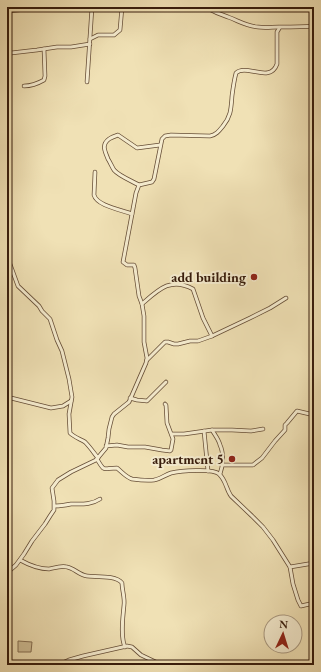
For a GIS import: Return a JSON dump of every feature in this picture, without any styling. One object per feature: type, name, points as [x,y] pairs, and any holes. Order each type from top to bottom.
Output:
[{"type":"street","points":[[7,11],[49,7]]},
{"type":"street","points":[[87,82],[92,7]]},
{"type":"street","points":[[90,39],[98,36],[112,35],[120,30],[122,7]]},
{"type":"street","points":[[205,7],[251,26],[268,28],[302,28],[314,26]]},
{"type":"street","points":[[160,146],[137,148],[118,135],[108,140],[104,146],[105,152],[114,170],[119,174],[139,185],[152,182],[154,179],[163,137],[171,135],[214,135],[226,122],[230,115],[236,73],[242,70],[266,73],[276,68],[278,64],[277,32],[280,27]]},
{"type":"street","points":[[7,55],[11,53],[90,44]]},
{"type":"street","points":[[24,86],[40,83],[44,80],[44,49]]},
{"type":"street","points":[[95,172],[94,197],[103,204],[132,214]]},
{"type":"street","points":[[139,185],[123,262],[127,265],[134,265],[135,268],[139,296],[144,316],[144,347],[147,360]]},
{"type":"street","points":[[7,256],[18,286],[50,319],[64,356],[72,397],[69,414],[70,434],[85,443],[105,470],[114,468],[118,469],[132,479],[155,480],[170,474],[195,471],[212,471],[220,474],[226,483],[228,492],[231,496],[263,527],[290,567],[292,584],[301,606],[314,603]]},
{"type":"street","points":[[142,304],[169,284],[181,284],[187,286],[193,289],[203,318],[212,336]]},
{"type":"street","points":[[7,575],[20,560],[54,510],[55,506],[52,488],[58,480],[97,458],[106,448],[112,417],[129,402],[147,360],[165,342],[178,344],[197,341],[212,336],[270,308],[286,298]]},
{"type":"street","points":[[130,398],[147,401],[166,382]]},
{"type":"street","points":[[7,397],[51,408],[63,406],[71,401]]},
{"type":"street","points":[[106,446],[117,445],[131,448],[145,447],[170,451],[173,439],[167,423],[165,404]]},
{"type":"street","points":[[222,465],[253,466],[262,458],[283,433],[286,423],[297,411],[314,415]]},
{"type":"street","points":[[172,434],[212,430],[250,431],[263,429]]},
{"type":"street","points":[[212,430],[220,444],[222,455],[220,474]]},
{"type":"street","points":[[204,431],[208,471]]},
{"type":"street","points":[[55,506],[91,504],[100,499]]},
{"type":"street","points":[[20,560],[40,568],[47,569],[67,566],[80,574],[87,576],[100,576],[118,579],[121,581],[124,605],[122,637],[125,647]]},
{"type":"street","points":[[290,567],[314,563]]},
{"type":"street","points":[[58,665],[82,656],[127,646],[141,655],[162,665]]},
{"type":"shaded area","points":[[18,641],[32,642],[31,652],[18,652]]},
{"type":"place","name":"add building","points":[[254,277]]},
{"type":"place","name":"apartment 5","points":[[232,459]]}]
